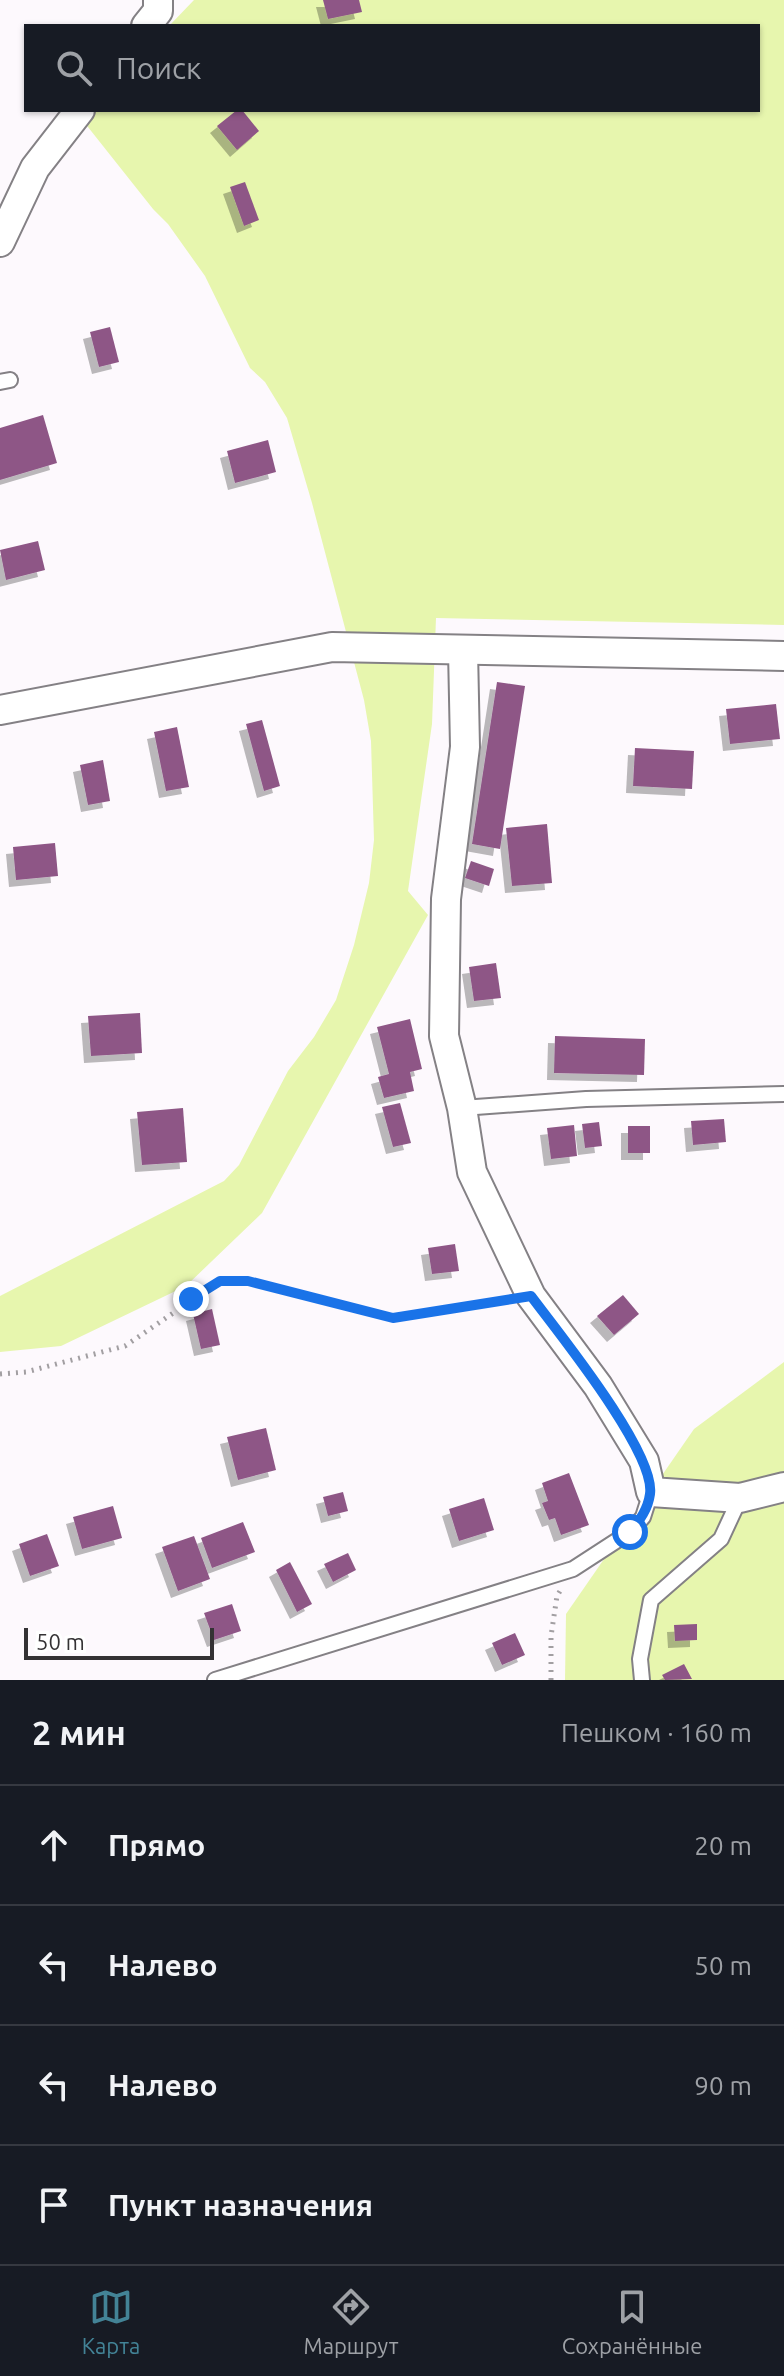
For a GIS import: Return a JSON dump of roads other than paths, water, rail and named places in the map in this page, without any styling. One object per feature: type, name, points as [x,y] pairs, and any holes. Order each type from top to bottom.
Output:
[{"type":"street","points":[[0,242],[35,168],[78,112]]},
{"type":"street","points":[[0,710],[332,647],[784,656]]},
{"type":"street","points":[[463,650],[465,747],[446,899],[444,1036],[462,1108],[472,1172],[531,1296],[598,1386],[644,1461],[651,1492],[740,1498],[784,1487]]},
{"type":"lane","points":[[462,1108],[586,1099],[784,1094]]},
{"type":"lane","points":[[215,1680],[573,1569],[630,1532],[643,1517],[651,1492]]},
{"type":"lane","points":[[642,1680],[640,1659],[651,1600],[721,1539],[740,1498]]}]
